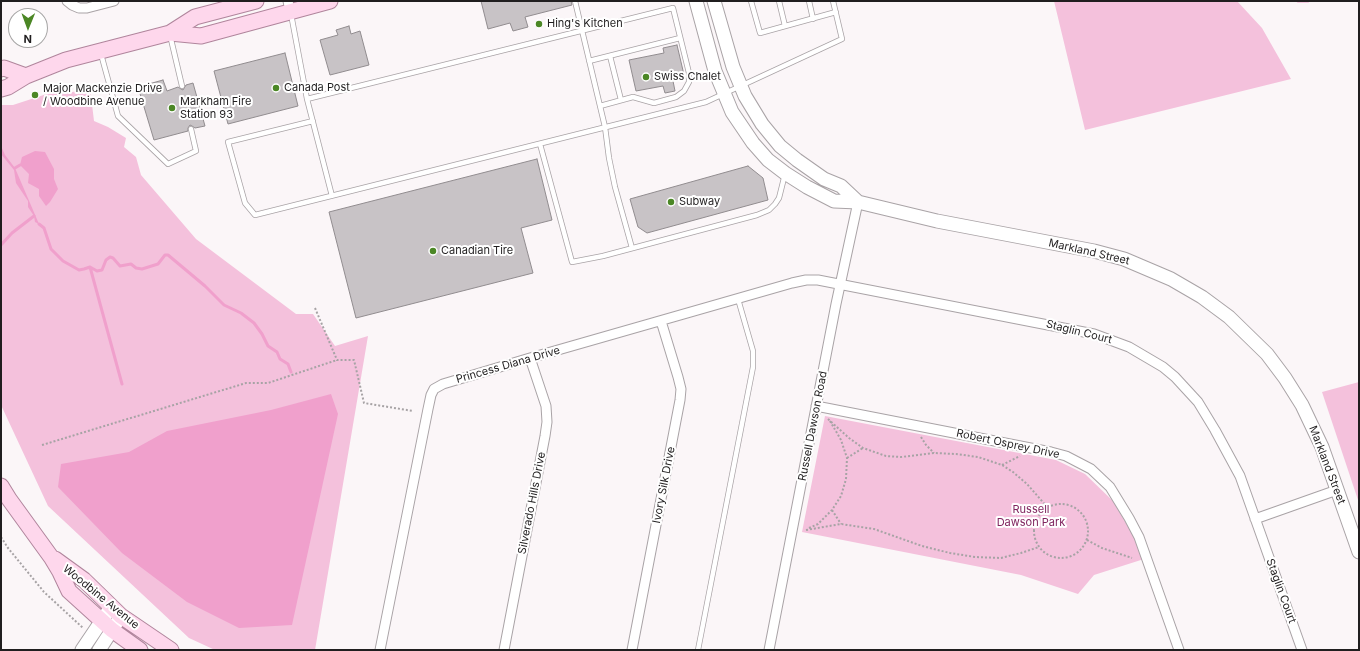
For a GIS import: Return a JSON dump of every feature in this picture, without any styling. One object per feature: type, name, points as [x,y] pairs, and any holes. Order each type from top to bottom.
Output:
[{"type":"main road","points":[[1,89],[8,87],[26,76],[66,60],[170,33],[195,17],[256,1]]},
{"type":"main road","points":[[170,33],[201,36],[289,6],[330,1]]},
{"type":"main road","points":[[1,69],[4,68],[26,76]]},
{"type":"main road","name":"Woodbine Avenue","points":[[1,486],[8,499],[51,557],[69,591],[107,625],[140,650]]},
{"type":"main road","name":"Woodbine Avenue","points":[[51,557],[84,580],[116,611],[171,650]]},
{"type":"street","points":[[67,1],[72,6],[79,8],[87,8],[114,1]]},
{"type":"street","name":"Markland Street","points":[[696,1],[715,71],[732,112],[753,143],[768,160],[807,187],[834,201],[858,202],[936,221],[1109,255],[1146,267],[1188,288],[1229,317],[1254,340],[1277,366],[1295,393],[1310,420],[1317,434],[1359,552]]},
{"type":"street","name":"Markland Street","points":[[714,1],[733,67],[741,86],[762,124],[780,146],[810,170],[841,186],[858,202]]},
{"type":"street","name":"Russell Dawson Road","points":[[768,650],[858,202]]},
{"type":"street","name":"Princess Diana Drive","points":[[380,650],[431,395],[434,389],[443,384],[530,358],[806,280],[818,280],[841,284]]},
{"type":"street","name":"Staglin Court","points":[[841,284],[1081,330],[1108,338],[1129,347],[1164,367],[1198,402],[1240,476],[1302,650]]},
{"type":"street","name":"Ivory Silk Drive","points":[[632,650],[680,400],[681,389],[662,321]]},
{"type":"street","name":"Silverado Hills Drive","points":[[504,650],[547,422],[546,406],[530,358]]},
{"type":"street","name":"Robert Osprey Drive","points":[[816,406],[1051,452],[1066,456],[1091,469],[1110,487],[1139,537],[1179,650]]},
{"type":"street","points":[[1255,519],[1337,490]]},
{"type":"street","points":[[82,650],[107,625],[116,611]]},
{"type":"street","points":[[99,650],[107,625]]},
{"type":"lane","points":[[575,1],[605,128],[609,158],[632,248]]},
{"type":"lane","points":[[751,1],[760,33],[836,12]]},
{"type":"lane","points":[[779,1],[785,26]]},
{"type":"lane","points":[[808,1],[813,19]]},
{"type":"lane","points":[[313,122],[228,142],[245,203],[255,215],[706,102],[842,39],[833,1]]},
{"type":"lane","points":[[289,6],[307,99],[332,196]]},
{"type":"lane","points":[[307,99],[673,8],[689,73],[689,82],[684,91],[676,97],[654,103],[633,97],[600,106]]},
{"type":"lane","points":[[170,33],[182,86]]},
{"type":"lane","points":[[589,61],[680,38]]},
{"type":"lane","points":[[101,52],[118,116],[168,164],[196,151],[192,129]]},
{"type":"lane","points":[[610,56],[621,100]]},
{"type":"lane","points":[[540,144],[572,262],[603,256],[757,215],[769,210],[779,198],[785,173]]},
{"type":"lane","points":[[698,650],[753,367],[753,351],[738,299]]},
{"type":"path","points":[[315,308],[337,360]]},
{"type":"path","points":[[42,445],[246,383],[268,382],[337,360],[354,360],[364,403],[413,411]]},
{"type":"path","points":[[1039,547],[1001,558],[975,557],[922,546],[874,530],[840,524],[806,530],[818,524],[832,510],[840,496],[846,479],[847,458],[841,440],[828,419],[862,448],[886,456],[901,457],[934,453],[956,454],[978,457],[1002,465],[1027,484],[1048,508]]},
{"type":"path","points":[[921,437],[934,453]]},
{"type":"path","points":[[847,458],[862,448]]},
{"type":"path","points":[[1002,465],[1020,456]]},
{"type":"path","points":[[1055,505],[1072,506],[1080,512],[1087,526],[1087,540],[1081,550],[1077,553],[1062,558],[1053,557],[1048,555],[1039,547],[1034,536],[1035,522],[1039,515],[1048,508],[1055,505]]},
{"type":"path","points":[[832,510],[840,524]]},
{"type":"path","points":[[1,537],[8,548],[44,592],[84,629]]},
{"type":"path","points":[[1087,540],[1110,551],[1132,558]]},
{"type":"path","points":[[75,622],[80,617]]},
{"type":"green space","points":[[1054,1],[1237,1],[1262,28],[1291,79],[1085,130]]},
{"type":"green space","points":[[65,88],[68,93],[90,88],[94,121],[108,127],[126,138],[124,147],[136,157],[141,175],[196,239],[296,314],[313,314],[335,346],[368,336],[315,650],[215,650],[189,638],[48,506],[1,405],[1,105],[13,105]]},
{"type":"green space","points":[[1359,382],[1359,503],[1322,392]]},
{"type":"green space","name":"Russell Dawson Park","points":[[825,416],[1056,460],[1085,474],[1113,501],[1133,535],[1144,559],[1094,575],[1078,594],[1021,575],[802,532]]},
{"type":"shaded area","points":[[1,146],[5,155],[15,168],[39,224],[35,222],[34,216],[28,207],[28,201],[16,183],[14,170],[1,154]]},
{"type":"shaded area","points":[[35,151],[45,152],[54,169],[54,179],[58,189],[46,206],[39,196],[39,189],[28,183],[29,174],[20,165],[22,157]]},
{"type":"shaded area","points":[[331,394],[338,414],[292,625],[239,628],[187,602],[122,553],[58,487],[61,464],[129,452],[167,431],[271,410]]},
{"type":"building","points":[[481,1],[571,1],[572,5],[525,17],[528,27],[513,31],[510,23],[488,29]]},
{"type":"building","points":[[349,26],[351,34],[360,31],[369,65],[330,75],[320,40],[338,35],[336,30]]},
{"type":"building","points":[[677,45],[685,79],[673,81],[675,91],[665,93],[663,86],[636,91],[629,60],[664,53],[663,48]]},
{"type":"building","points":[[285,53],[298,106],[228,124],[214,71]]},
{"type":"building","name":"Markham Fire Station 93","points":[[163,80],[167,91],[178,87],[183,90],[186,85],[193,83],[205,126],[195,128],[190,125],[188,131],[154,140],[138,87]]},
{"type":"building","name":"Canadian Tire","points":[[537,159],[552,220],[521,228],[533,273],[356,318],[329,212]]},
{"type":"building","points":[[748,166],[763,178],[768,200],[647,233],[638,227],[630,199]]},
{"type":"waterway","points":[[1298,1],[1308,1]]},
{"type":"waterway","points":[[15,168],[20,165]]},
{"type":"waterway","points":[[1,245],[12,233],[34,216]]},
{"type":"waterway","points":[[39,224],[44,228],[51,249],[63,261],[79,270],[90,267]]},
{"type":"waterway","points":[[90,267],[97,271],[102,270],[106,260],[110,257],[113,258],[120,266],[131,264],[136,268],[142,269],[158,264],[165,255],[168,255],[205,286],[224,305],[241,313],[254,323],[268,346],[277,352],[280,359],[288,364],[291,372]]},
{"type":"waterway","points":[[90,267],[122,384]]},
{"type":"place","name":"Hing's Kitchen","points":[[539,24]]},
{"type":"place","name":"Swiss Chalet","points":[[646,77]]},
{"type":"place","name":"Canada Post","points":[[276,88]]},
{"type":"place","name":"Major Mackenzie Drive / Woodbine Avenue","points":[[35,95]]},
{"type":"place","name":"Markham Fire Station 93","points":[[172,108]]},
{"type":"place","name":"Subway","points":[[671,202]]},
{"type":"place","name":"Canadian Tire","points":[[433,251]]}]
